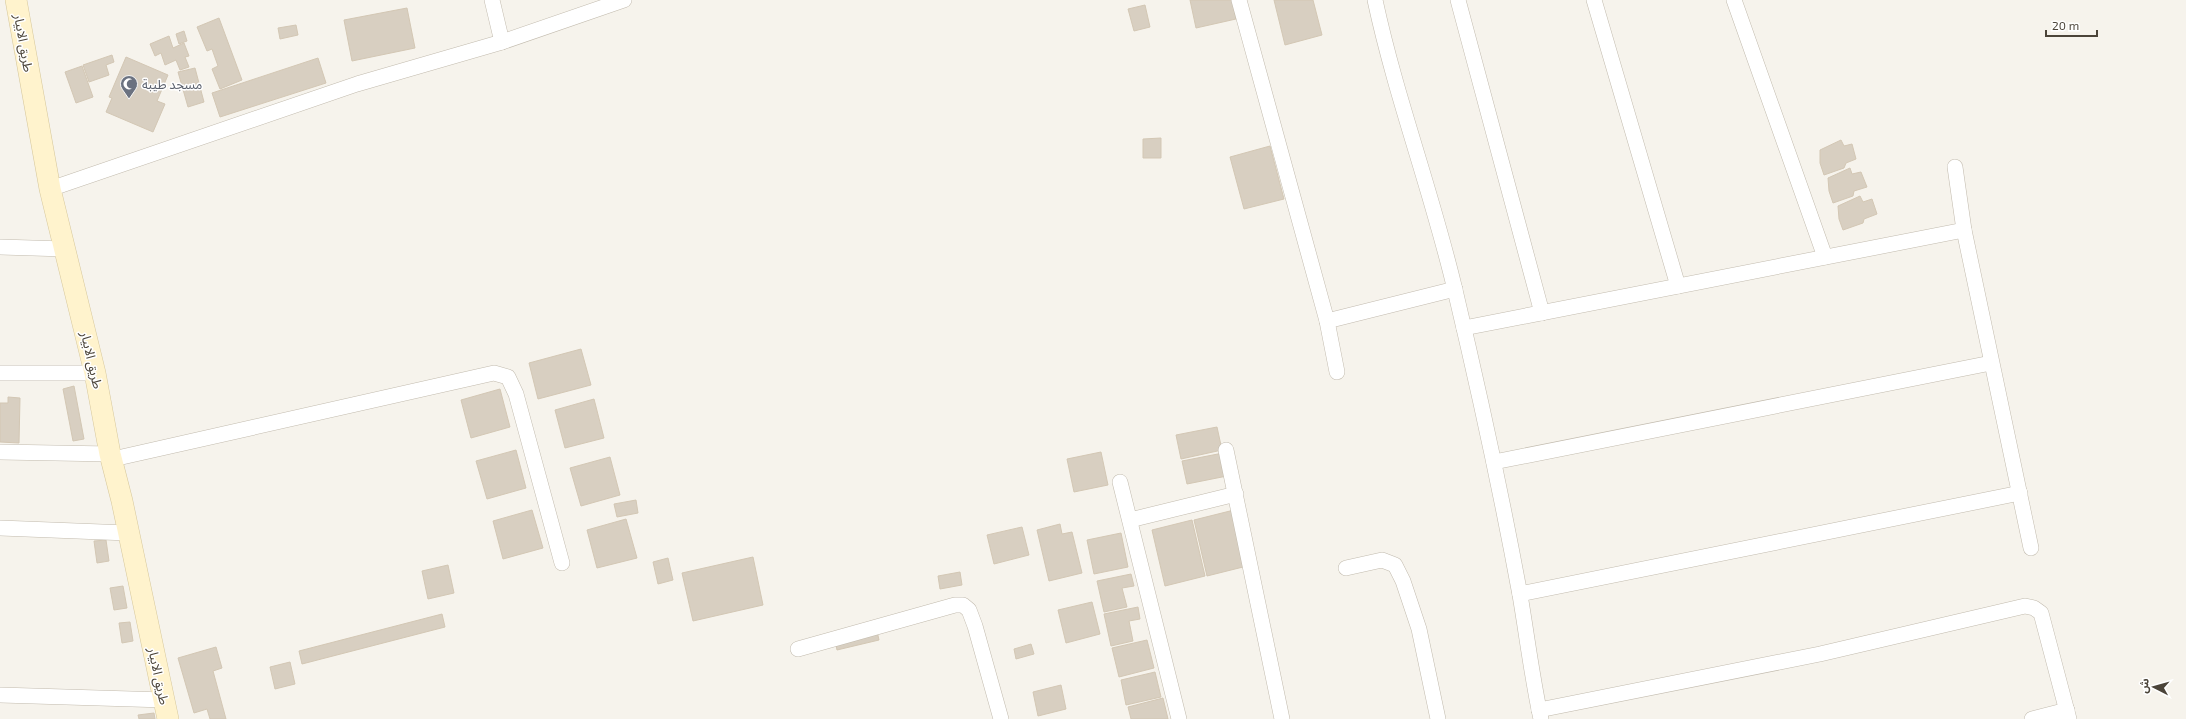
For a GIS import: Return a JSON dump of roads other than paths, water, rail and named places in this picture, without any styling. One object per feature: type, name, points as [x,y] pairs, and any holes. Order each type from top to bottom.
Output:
[{"type":"main road","name":"طريق الابيار","points":[[16,0],[50,189],[96,373],[128,534],[166,710]]},
{"type":"street","points":[[492,0],[502,42]]},
{"type":"street","points":[[50,189],[357,84],[502,42],[624,0]]},
{"type":"street","points":[[1239,0],[1327,321],[1338,372]]},
{"type":"street","points":[[1375,0],[1398,94],[1428,188],[1455,289],[1494,462],[1520,594],[1540,714],[1820,654],[2025,606],[2041,613],[2068,715],[2032,719]]},
{"type":"street","points":[[1458,0],[1542,313]]},
{"type":"street","points":[[1594,0],[1678,286]]},
{"type":"street","points":[[1734,0],[1825,257]]},
{"type":"street","points":[[1955,167],[1964,230],[2031,548]]},
{"type":"street","points":[[1464,328],[1964,230]]},
{"type":"street","points":[[0,248],[65,248]]},
{"type":"street","points":[[1327,321],[1455,289]]},
{"type":"street","points":[[1494,462],[1991,363]]},
{"type":"street","points":[[0,373],[96,373]]},
{"type":"street","points":[[0,452],[112,456],[494,373],[508,378],[516,394],[562,563]]},
{"type":"street","points":[[1226,450],[1282,719]]},
{"type":"street","points":[[1120,482],[1179,719]]},
{"type":"street","points":[[1520,594],[2020,493]]},
{"type":"street","points":[[1130,520],[1236,494]]},
{"type":"street","points":[[0,528],[128,534]]},
{"type":"street","points":[[1346,568],[1382,560],[1395,566],[1403,581],[1419,629],[1438,719]]},
{"type":"street","points":[[798,649],[955,605],[963,605],[969,610],[976,626],[1001,719]]},
{"type":"street","points":[[0,695],[166,710]]},
{"type":"place","name":"مسجد طيبة","points":[[129,99]]}]
